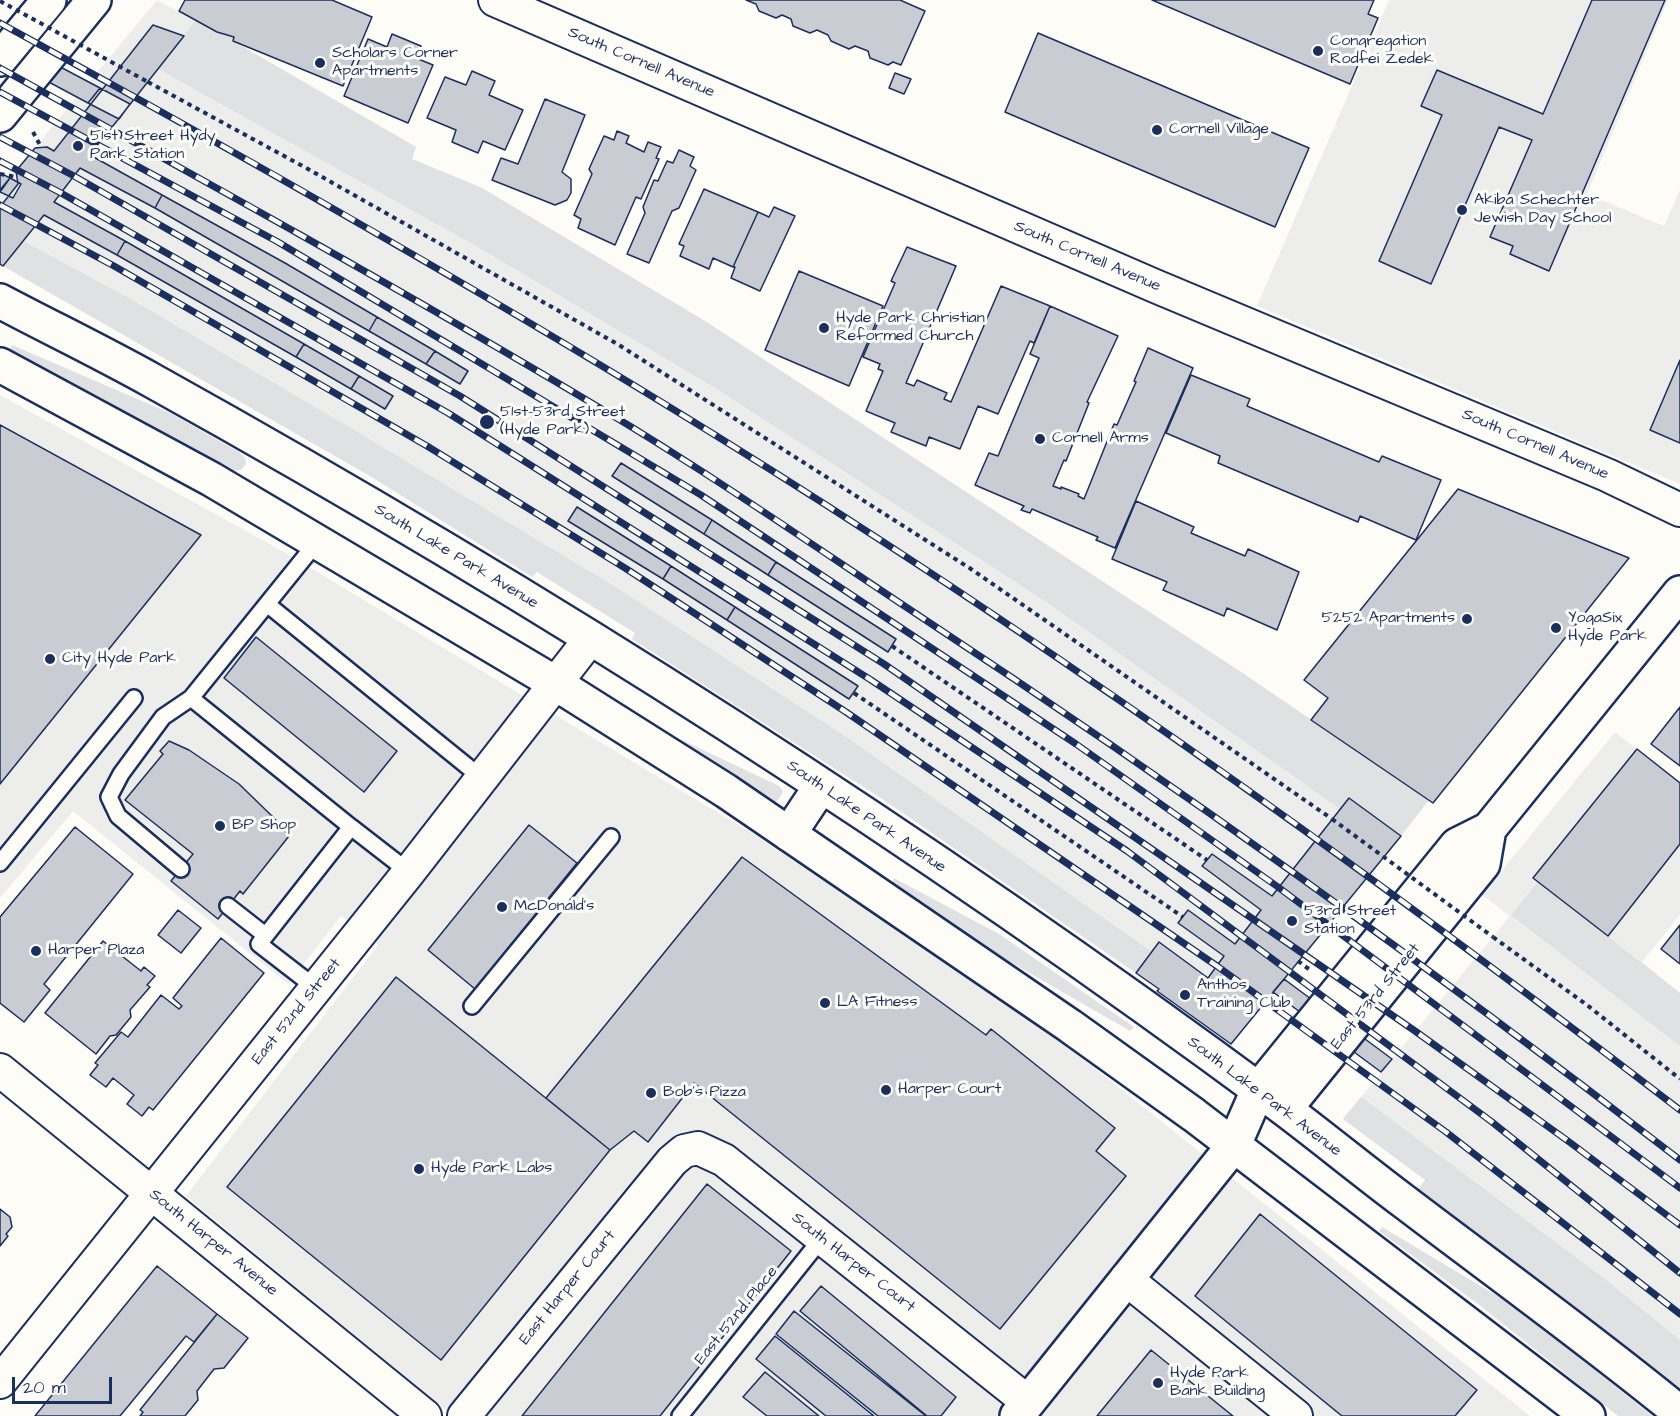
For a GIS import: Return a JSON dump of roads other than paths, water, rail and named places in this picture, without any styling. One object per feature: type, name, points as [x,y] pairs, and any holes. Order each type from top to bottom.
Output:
[{"type":"main road","points":[[0,59],[49,0]]},
{"type":"main road","points":[[0,115],[94,0]]},
{"type":"main road","name":"South Lake Park Avenue","points":[[0,301],[147,378],[445,550],[590,639],[820,786],[998,906],[1285,1109],[1680,1413]]},
{"type":"main road","points":[[0,365],[212,479],[555,683],[789,834],[1070,1026],[1234,1145],[1588,1416]]},
{"type":"main road","name":"East 53rd Street","points":[[1022,1409],[1234,1145],[1258,1090],[1457,844],[1489,829],[1680,593]]},
{"type":"main road","points":[[789,834],[820,786]]},
{"type":"main road","name":"East 53rd Street","points":[[1234,1145],[1285,1109],[1483,864],[1489,829]]},
{"type":"street","name":"South Cornell Avenue","points":[[495,0],[1166,291],[1607,475],[1680,510]]},
{"type":"street","name":"East 52nd Street","points":[[0,1382],[483,779],[590,639]]},
{"type":"street","name":"South Harper Avenue","points":[[0,1070],[425,1416]]},
{"type":"street","name":"South Harper Court","points":[[672,1161],[684,1151],[698,1148],[724,1160],[822,1238],[1022,1409]]},
{"type":"street","name":"East Harper Court","points":[[464,1416],[672,1161]]},
{"type":"street","points":[[1126,1279],[1283,1412]]},
{"type":"lane","points":[[181,869],[118,816],[108,797],[121,774],[163,717],[191,698],[316,542]]},
{"type":"lane","points":[[267,604],[483,779]]},
{"type":"lane","points":[[0,863],[135,698]]},
{"type":"lane","points":[[191,698],[409,872]]},
{"type":"lane","points":[[316,988],[259,944],[351,827]]},
{"type":"lane","points":[[472,1006],[611,837]]},
{"type":"lane","points":[[228,906],[265,935]]},
{"type":"lane","name":"East 52nd Place","points":[[680,1416],[822,1238]]},
{"type":"railway","points":[[0,23],[271,173],[450,276],[627,381],[840,514],[963,594],[1206,760],[1445,933],[1680,1110]]},
{"type":"railway","points":[[0,68],[455,323],[645,435],[724,485],[1016,680],[1304,880],[1493,1018],[1680,1160]]},
{"type":"railway","points":[[0,92],[278,242],[701,495],[1076,744],[1278,887],[1680,1188]]},
{"type":"railway","points":[[0,137],[74,176],[460,396],[884,664],[1415,1031],[1680,1225]]},
{"type":"railway","points":[[0,161],[61,193],[448,413],[871,680],[1127,851],[1492,1122],[1680,1273]]},
{"type":"railway","points":[[0,205],[114,266],[427,446],[625,568],[846,712],[1217,966],[1446,1132],[1680,1314]]},
{"type":"place","name":"Congregation Rodfei Zedek","points":[[1318,51]]},
{"type":"place","name":"Scholars Corner Apartments","points":[[320,63]]},
{"type":"place","name":"Cornell Village","points":[[1157,130]]},
{"type":"place","name":"51st Street Hydy Park Station","points":[[78,146]]},
{"type":"place","name":"Akiba Schechter Jewish Day School","points":[[1462,210]]},
{"type":"place","name":"Hyde Park Christian Reformed Church","points":[[824,328]]},
{"type":"place","name":"51st-53rd Street (Hyde Park)","points":[[487,422]]},
{"type":"place","name":"Cornell Arms","points":[[1040,439]]},
{"type":"place","name":"5252 Apartments","points":[[1467,619]]},
{"type":"place","name":"YogaSix Hyde Park","points":[[1556,628]]},
{"type":"place","name":"City Hyde Park","points":[[50,659]]},
{"type":"place","name":"BP Shop","points":[[220,826]]},
{"type":"place","name":"McDonald's","points":[[502,907]]},
{"type":"place","name":"53rd Street Station","points":[[1292,921]]},
{"type":"place","name":"Harper Plaza","points":[[36,951]]},
{"type":"place","name":"Anthos Training Club","points":[[1185,995]]},
{"type":"place","name":"LA Fitness","points":[[825,1003]]},
{"type":"place","name":"Harper Court","points":[[886,1090]]},
{"type":"place","name":"Bob's Pizza","points":[[651,1093]]},
{"type":"place","name":"Hyde Park Labs","points":[[419,1169]]},
{"type":"place","name":"Hyde Park Bank Building","points":[[1158,1383]]}]
